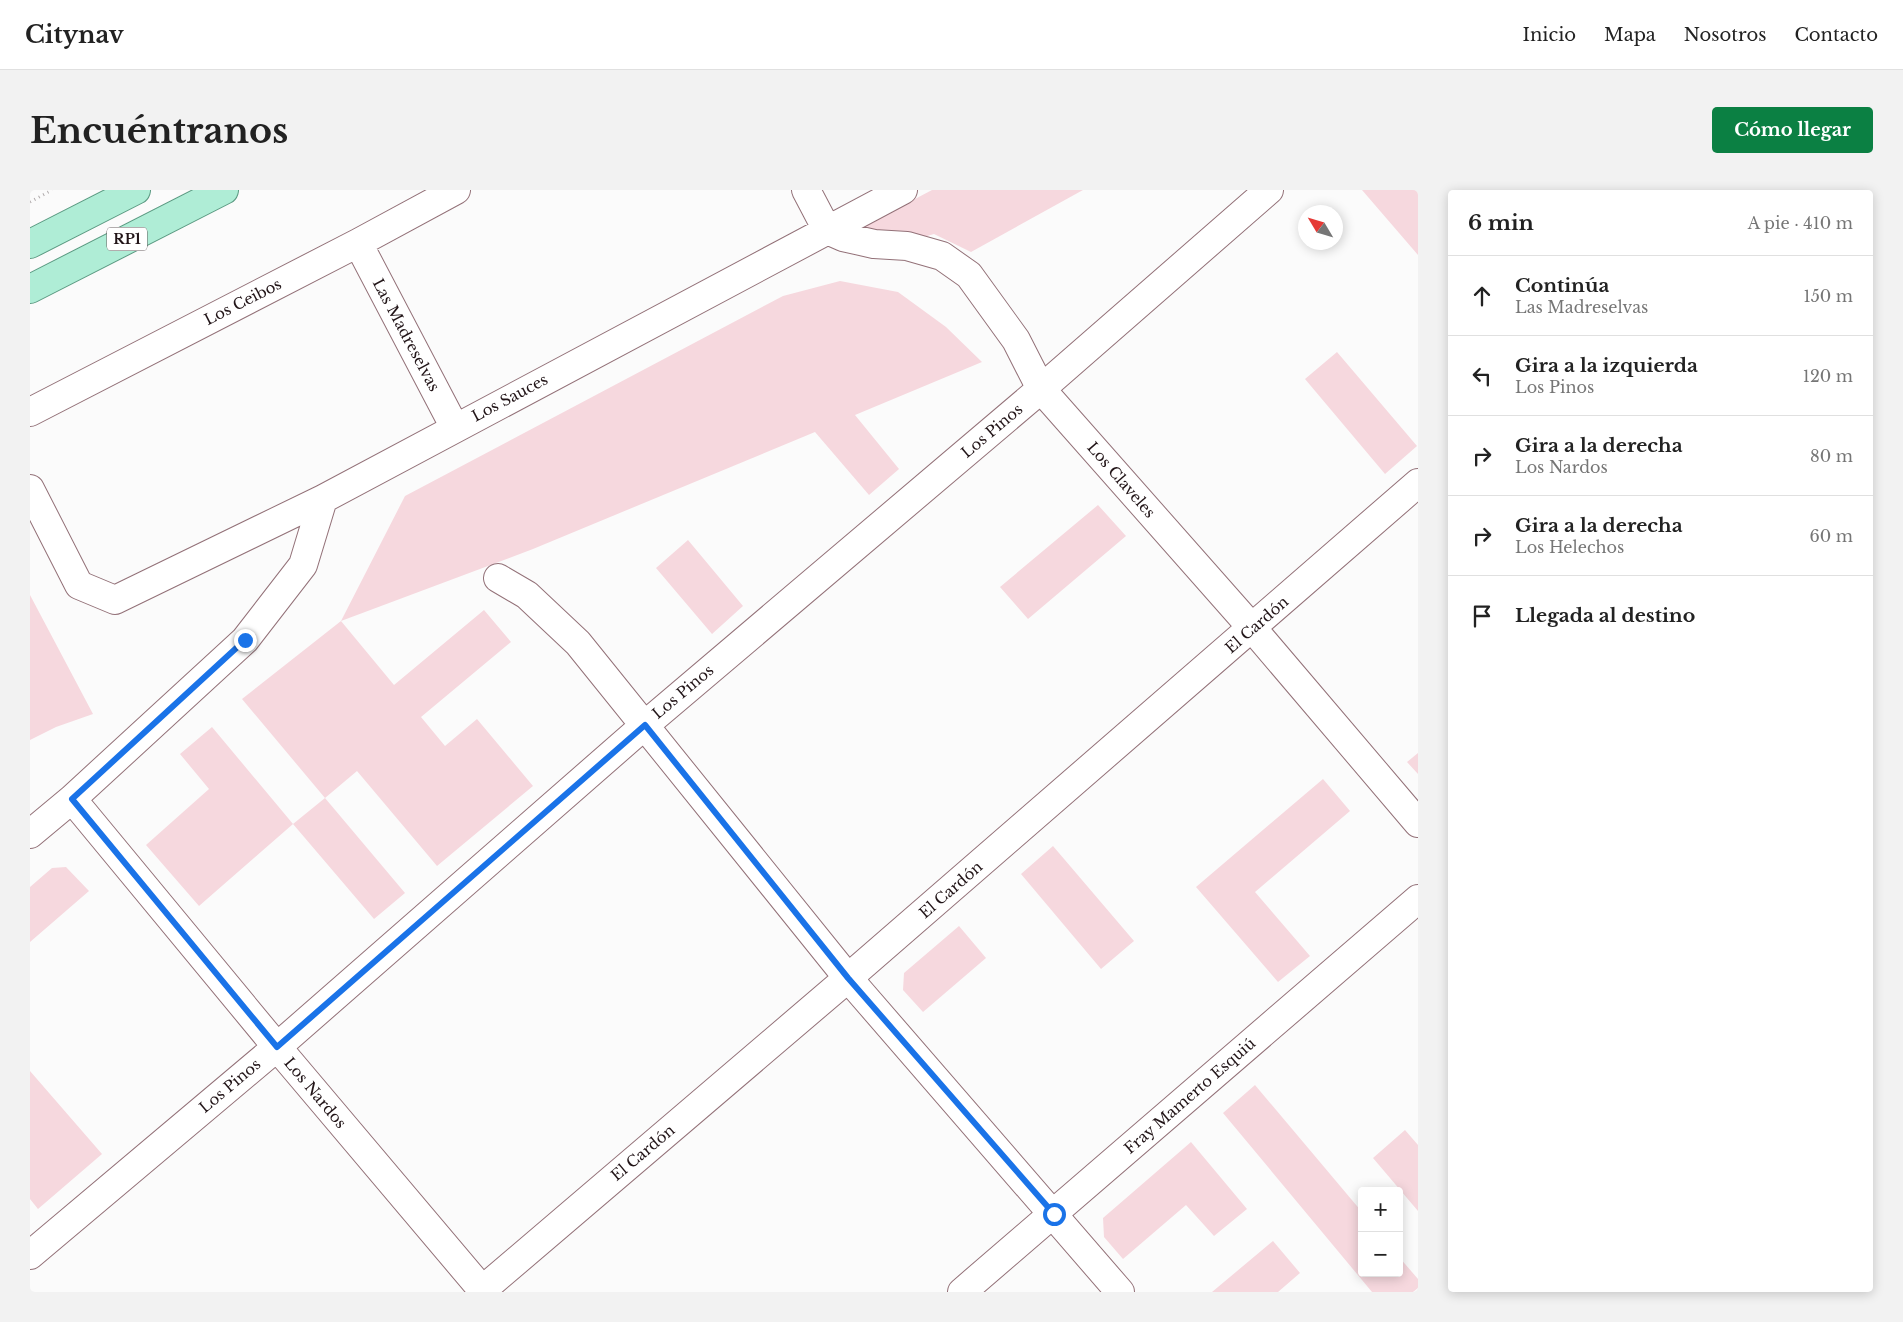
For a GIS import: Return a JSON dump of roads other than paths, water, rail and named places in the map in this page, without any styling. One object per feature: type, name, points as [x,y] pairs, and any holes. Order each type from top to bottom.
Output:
[{"type":"main road","name":"RP1","points":[[30,244],[136,190]]},
{"type":"main road","name":"RP1","points":[[30,289],[224,190]]},
{"type":"street","name":"Los Ceibos","points":[[30,412],[358,243],[456,190]]},
{"type":"street","points":[[806,190],[827,230]]},
{"type":"street","name":"Los Sauces","points":[[30,489],[79,585],[115,600],[324,499],[903,190]]},
{"type":"street","name":"Los Pinos","points":[[30,1255],[277,1047],[645,725],[1041,389],[1269,190]]},
{"type":"street","name":"Los Claveles","points":[[827,230],[851,239],[874,244],[907,246],[942,256],[969,275],[1016,340],[1041,389],[1253,629],[1418,823]]},
{"type":"street","name":"Las Madreselvas","points":[[358,243],[455,428]]},
{"type":"street","name":"El Cardón","points":[[482,1291],[1253,629],[1418,483]]},
{"type":"street","points":[[30,834],[72,799],[245,640],[303,566],[324,499]]},
{"type":"street","points":[[498,578],[527,595],[578,643],[848,978],[1120,1292]]},
{"type":"street","name":"Los Nardos","points":[[72,799],[482,1291]]},
{"type":"street","name":"Fray Mamerto Esquiú","points":[[962,1292],[1418,899]]}]
